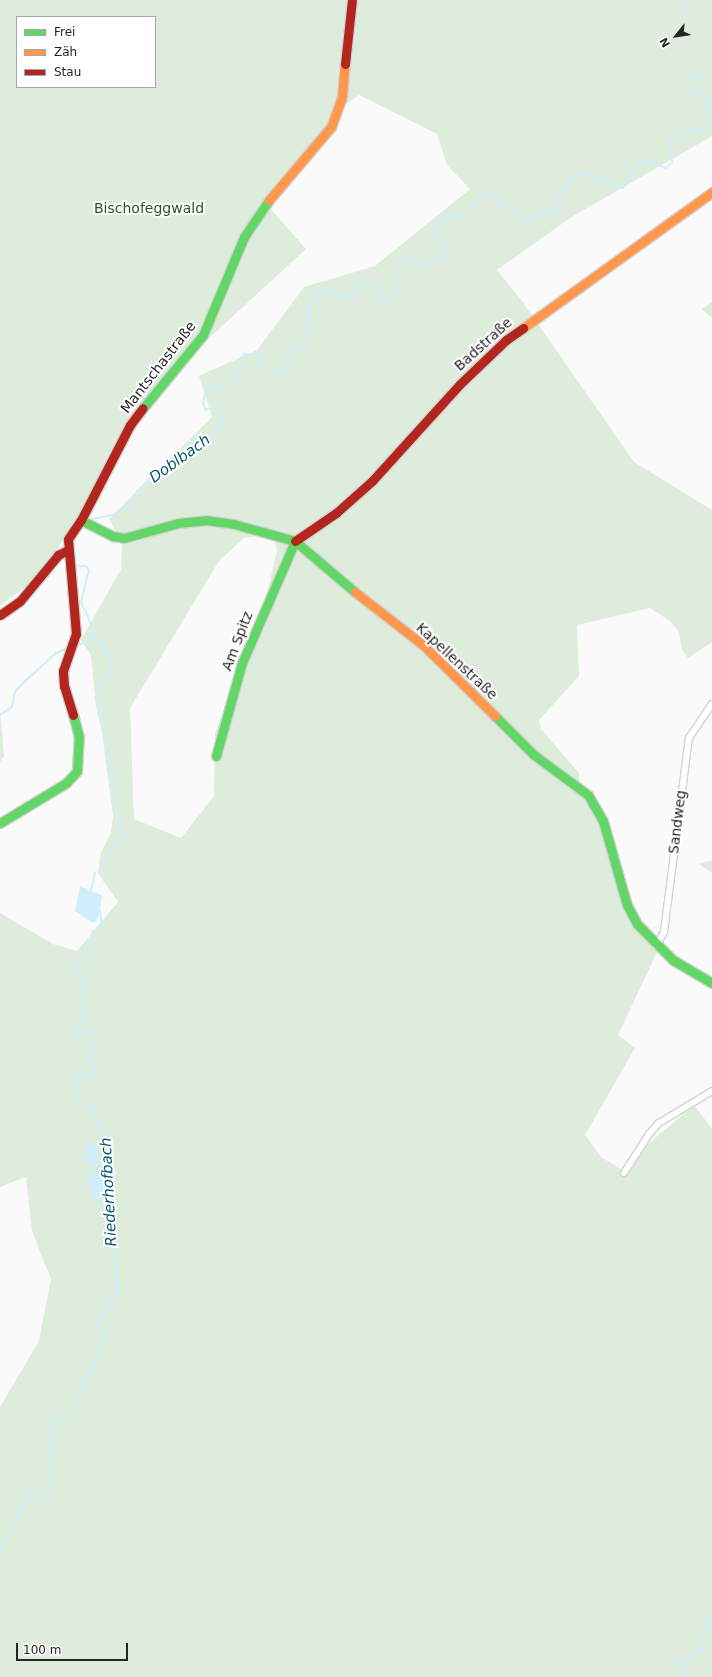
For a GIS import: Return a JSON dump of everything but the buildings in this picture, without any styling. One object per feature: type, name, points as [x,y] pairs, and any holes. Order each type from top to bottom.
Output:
[{"type":"street","name":"Mantschastraße","points":[[0,823],[66,783],[77,771],[78,737],[64,686],[63,671],[73,646],[76,623],[68,539],[82,520],[130,425],[154,392],[203,335],[244,236],[265,205],[331,127],[342,96],[352,0]]},
{"type":"street","name":"Badstraße","points":[[294,541],[336,513],[372,481],[460,384],[500,345],[712,192]]},
{"type":"street","name":"Kapellenstraße","points":[[82,520],[113,536],[124,538],[206,520],[234,524],[294,541],[342,582],[423,645],[534,755],[588,795],[603,821],[627,905],[643,932],[656,946],[689,972],[712,983]]},
{"type":"street","name":"Am Spitz","points":[[216,756],[242,663],[294,541]]},
{"type":"street","points":[[0,615],[20,602],[58,555],[68,550]]},
{"type":"street","name":"Sandweg","points":[[656,946],[664,932],[689,738],[712,704]]},
{"type":"street","points":[[624,1173],[649,1134],[659,1123],[712,1091]]},
{"type":"green space","name":"Bischofeggwald","points":[[0,0],[712,0],[712,136],[570,218],[497,270],[522,301],[634,462],[712,510],[712,642],[688,658],[682,650],[679,632],[670,621],[650,608],[577,625],[579,676],[539,720],[541,729],[579,773],[579,793],[599,821],[624,909],[657,952],[618,1035],[635,1048],[585,1135],[601,1157],[626,1172],[647,1145],[694,1105],[712,1129],[712,1677],[0,1677],[0,1407],[39,1341],[51,1279],[32,1231],[26,1177],[0,1187],[0,913],[53,944],[77,951],[118,902],[98,873],[101,852],[111,833],[113,816],[102,732],[96,707],[91,655],[81,640],[121,569],[122,544],[109,519],[212,417],[199,376],[257,350],[304,287],[375,266],[470,189],[447,165],[437,134],[359,95],[342,107],[269,207],[306,249],[170,374],[41,575],[0,606]],"holes":[[[262,535],[274,538],[277,550],[261,621],[215,733],[214,796],[181,838],[134,819],[130,708],[219,561],[244,538]]]},
{"type":"green space","points":[[712,302],[712,318],[702,309]]},
{"type":"green space","points":[[0,710],[4,756],[0,762]]},
{"type":"green space","points":[[712,860],[712,873],[699,864]]},
{"type":"water","points":[[80,886],[102,895],[100,911],[97,920],[93,923],[75,911]]},
{"type":"water","points":[[86,1144],[94,1146],[100,1151],[100,1164],[94,1167],[86,1162]]},
{"type":"water","points":[[100,1170],[105,1195],[92,1200],[88,1177],[90,1171]]},
{"type":"waterway","points":[[680,7],[690,0]]},
{"type":"waterway","name":"Doblbach","points":[[712,75],[702,78],[695,75],[688,79],[687,87],[702,95],[712,115]]},
{"type":"waterway","name":"Doblbach","points":[[92,519],[113,515],[125,509],[138,490],[155,474],[198,444],[212,437],[223,423],[222,414],[219,407],[213,405],[206,410],[203,403],[206,389],[210,386],[227,387],[243,367],[238,361],[244,354],[252,355],[260,360],[262,366],[267,370],[280,373],[288,371],[287,360],[293,349],[305,343],[308,331],[313,325],[309,318],[312,295],[322,289],[341,297],[351,296],[363,283],[371,281],[375,293],[383,300],[389,300],[395,292],[398,266],[408,259],[425,264],[444,258],[446,252],[433,236],[433,228],[448,215],[460,216],[487,192],[491,190],[498,198],[498,205],[503,208],[514,206],[519,214],[528,220],[557,206],[571,179],[580,173],[623,188],[633,170],[645,161],[666,168],[672,162],[670,140],[694,128],[705,130],[712,125],[712,116]]},
{"type":"waterway","name":"Doblbach","points":[[77,534],[84,526]]},
{"type":"waterway","name":"Doblbach","points":[[73,562],[76,566],[86,566],[89,570],[81,602],[95,632],[92,638],[76,647]]},
{"type":"waterway","name":"Riederhofbach","points":[[92,638],[102,642],[110,662],[111,671],[105,677],[97,697],[105,743],[111,753],[108,765],[115,782],[113,791],[122,837],[101,866]]},
{"type":"waterway","name":"Doblbach","points":[[0,715],[12,707],[15,692],[22,684],[55,654],[69,647]]},
{"type":"waterway","name":"Riederhofbach","points":[[91,890],[95,872]]},
{"type":"waterway","name":"Riederhofbach","points":[[0,1552],[18,1513],[30,1494],[52,1492],[50,1461],[55,1449],[49,1442],[55,1435],[54,1422],[74,1413],[75,1395],[95,1365],[103,1345],[103,1334],[97,1324],[118,1293],[119,1280],[109,1239],[111,1230],[103,1141],[106,1128],[96,1121],[94,1106],[80,1103],[75,1093],[76,1074],[84,1076],[92,1073],[96,1065],[86,1060],[91,1050],[91,1031],[79,1034],[73,1029],[85,1023],[80,998],[84,978],[75,972],[75,963],[88,957],[93,949],[88,943],[93,931],[102,925],[100,911]]},
{"type":"waterway","points":[[686,1677],[687,1672],[681,1669],[678,1663],[702,1650],[697,1640],[705,1641],[709,1629],[704,1621],[708,1618],[712,1621]]},
{"type":"traffic: fast","points":[[143,408],[203,335],[244,237],[269,200]]},
{"type":"traffic: fast","points":[[81,520],[113,536],[124,538],[179,523],[206,520],[234,524],[295,541],[355,592]]},
{"type":"traffic: fast","points":[[216,756],[242,663],[295,541]]},
{"type":"traffic: fast","points":[[0,823],[66,783],[77,771],[79,737],[73,715]]},
{"type":"traffic: fast","points":[[495,716],[534,755],[588,795],[603,821],[627,905],[637,924],[673,960],[712,983]]},
{"type":"traffic: slow","points":[[269,200],[331,127],[342,96],[345,64]]},
{"type":"traffic: slow","points":[[523,328],[712,192]]},
{"type":"traffic: slow","points":[[355,592],[423,645],[495,716]]},
{"type":"traffic: jam","points":[[345,64],[352,0]]},
{"type":"traffic: jam","points":[[295,541],[336,513],[372,481],[460,384],[506,340],[523,328]]},
{"type":"traffic: jam","points":[[73,715],[64,686],[63,671],[76,634],[68,539],[81,520],[130,425],[143,408]]},
{"type":"traffic: jam","points":[[0,615],[20,601],[58,555],[68,550]]}]
